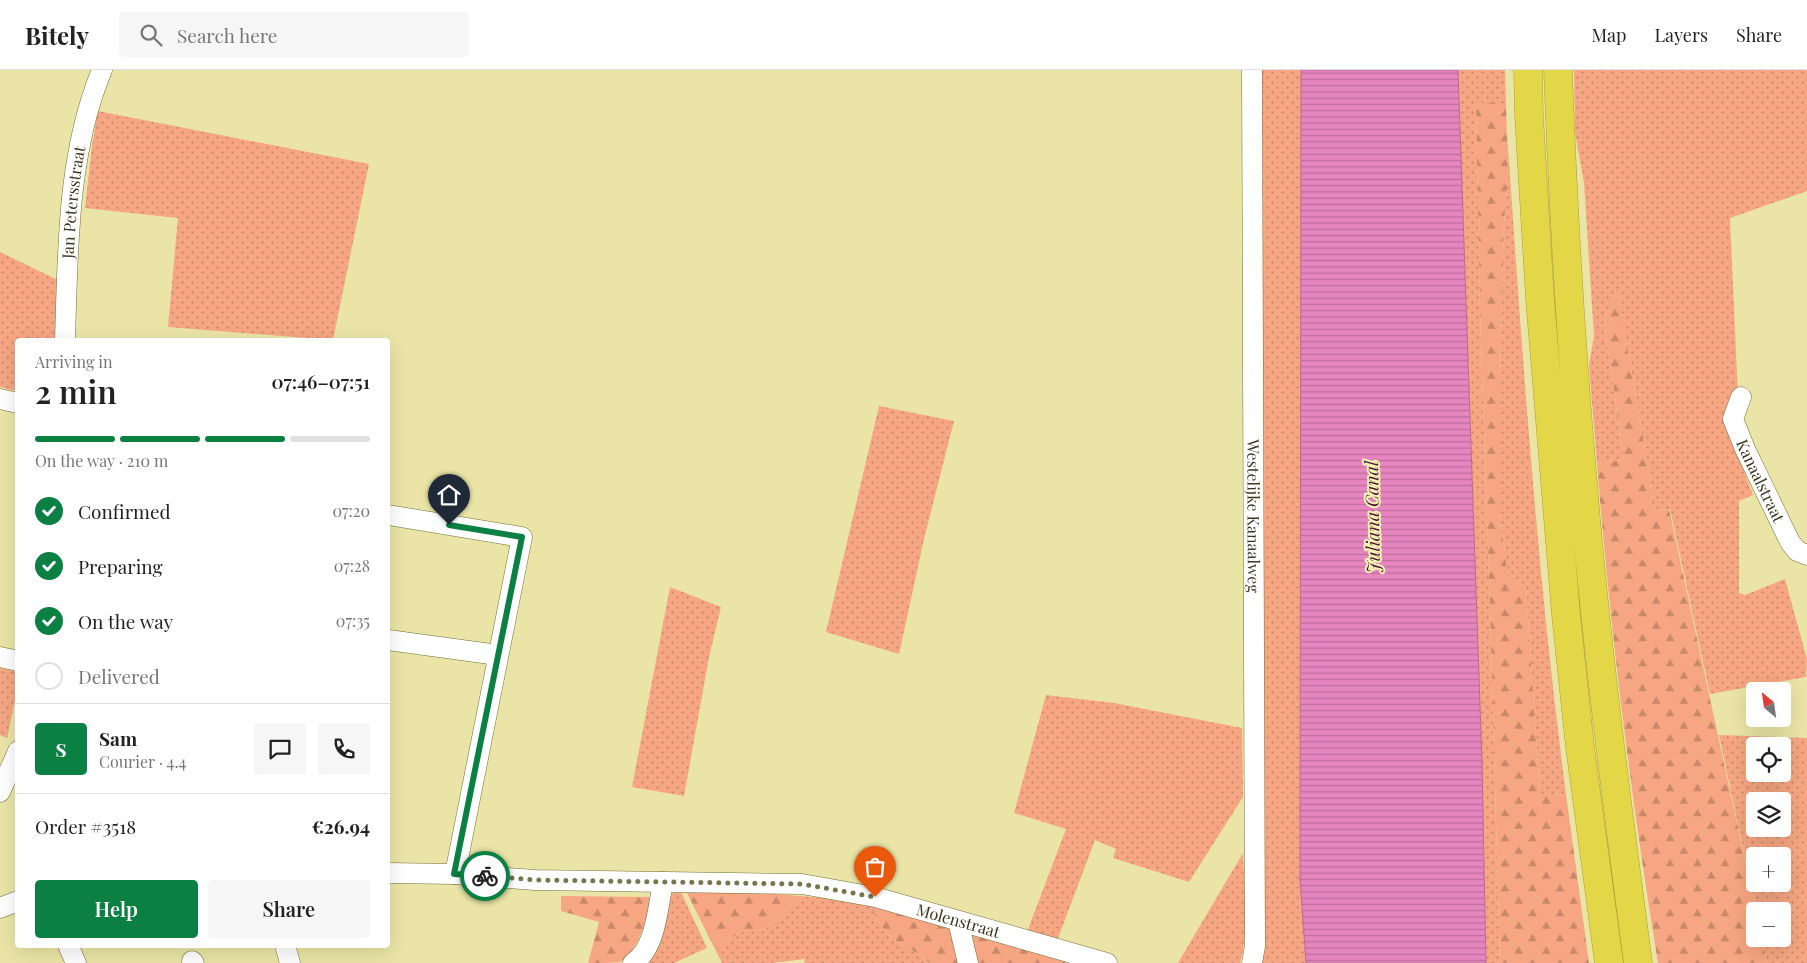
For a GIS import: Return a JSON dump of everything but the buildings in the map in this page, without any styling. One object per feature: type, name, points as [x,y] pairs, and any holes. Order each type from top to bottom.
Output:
[{"type":"highway","points":[[1528,70],[1540,299],[1566,615],[1580,748],[1609,963]]},
{"type":"highway","points":[[1558,70],[1568,297],[1583,486],[1596,614],[1638,963]]},
{"type":"street","name":"Jan Petersstraat","points":[[65,338],[68,261],[75,180],[83,127],[93,91],[102,70]]},
{"type":"street","name":"Westelijke Kanaalweg","points":[[1252,70],[1255,946],[1252,963]]},
{"type":"street","name":"Kanaalstraat","points":[[1740,398],[1733,420],[1745,449],[1790,542],[1797,551],[1807,555]]},
{"type":"street","points":[[0,399],[15,402]]},
{"type":"street","points":[[390,515],[522,537],[454,874]]},
{"type":"street","points":[[390,640],[498,655]]},
{"type":"street","points":[[0,657],[15,660]]},
{"type":"street","points":[[0,792],[15,758]]},
{"type":"street","name":"Molenstraat","points":[[390,873],[454,874],[536,880],[802,884],[875,897],[1107,963]]},
{"type":"street","points":[[634,963],[639,960],[648,948],[663,882]]},
{"type":"street","points":[[958,921],[968,963]]},
{"type":"street","points":[[69,948],[76,963]]},
{"type":"street","points":[[285,948],[290,963]]},
{"type":"green space","points":[[1257,70],[1301,70],[1300,879],[1306,963],[1253,963]]},
{"type":"green space","points":[[1458,70],[1505,70],[1506,103],[1476,104],[1480,312],[1500,963],[1486,963],[1482,763]]},
{"type":"green space","points":[[1574,70],[1807,70],[1807,191],[1730,218],[1739,458],[1753,495],[1739,501],[1739,593],[1745,595],[1785,579],[1807,659],[1806,677],[1778,682],[1746,682],[1746,688],[1710,694],[1670,509],[1656,511],[1617,290],[1604,321],[1624,460],[1597,463],[1589,365],[1594,336],[1584,183],[1575,132]]},
{"type":"green space","points":[[1476,103],[1506,103],[1508,176],[1504,222],[1500,375],[1500,514],[1507,570],[1526,588],[1540,795],[1566,794],[1589,963],[1500,963],[1480,312]]},
{"type":"green space","points":[[98,111],[369,164],[333,338],[308,338],[168,327],[178,218],[85,208]]},
{"type":"green space","points":[[1507,131],[1539,546],[1566,794],[1540,796],[1526,588],[1507,570],[1500,514],[1500,375],[1504,222],[1508,176]]},
{"type":"green space","points":[[0,252],[60,281],[55,338],[15,338],[15,391],[0,387]]},
{"type":"green space","points":[[1617,289],[1656,511],[1669,509],[1746,865],[1746,892],[1752,892],[1754,902],[1746,902],[1746,947],[1764,947],[1767,963],[1658,963],[1622,714],[1597,463],[1624,460],[1604,321]]},
{"type":"green space","points":[[879,406],[954,421],[924,539],[899,654],[826,632]]},
{"type":"green space","points":[[670,587],[721,607],[709,657],[684,796],[632,787]]},
{"type":"green space","points":[[0,668],[15,672],[15,700],[7,738],[0,735]]},
{"type":"green space","points":[[1046,695],[1114,703],[1242,728],[1243,797],[1189,882],[1113,858],[1116,849],[1095,840],[1057,941],[1027,932],[1066,829],[1014,813]]},
{"type":"green space","points":[[1719,735],[1778,737],[1746,737],[1746,782],[1791,782],[1791,737],[1807,738],[1807,963],[1767,963],[1764,947],[1791,947],[1791,902],[1754,902],[1752,892],[1791,892],[1791,847],[1746,847],[1746,863]]},
{"type":"green space","points":[[1243,853],[1245,924],[1243,952],[1240,963],[1178,963]]},
{"type":"green space","points":[[723,890],[800,896],[772,924],[764,929],[741,932],[715,949],[686,891]]},
{"type":"green space","points":[[681,892],[707,948],[674,963],[647,963],[660,944],[670,898],[673,893]]},
{"type":"green space","points":[[561,896],[649,897],[652,903],[640,936],[626,958],[620,962],[588,963],[599,922],[561,911]]},
{"type":"green space","points":[[800,896],[868,902],[880,923],[891,937],[922,956],[929,963],[804,963],[805,959],[772,963],[722,963],[715,949],[741,932],[764,929],[772,924]]},
{"type":"green space","points":[[868,902],[1066,960],[1065,963],[929,963],[922,956],[900,944],[887,933]]},
{"type":"water","name":"Juliana Canal","points":[[1301,70],[1458,70],[1482,763],[1486,963],[1306,963],[1300,879]]},
{"type":"way so far","points":[[485,876],[536,880],[802,884],[875,897]]},
{"type":"route","points":[[449,525],[522,537],[454,874],[485,876]]}]
